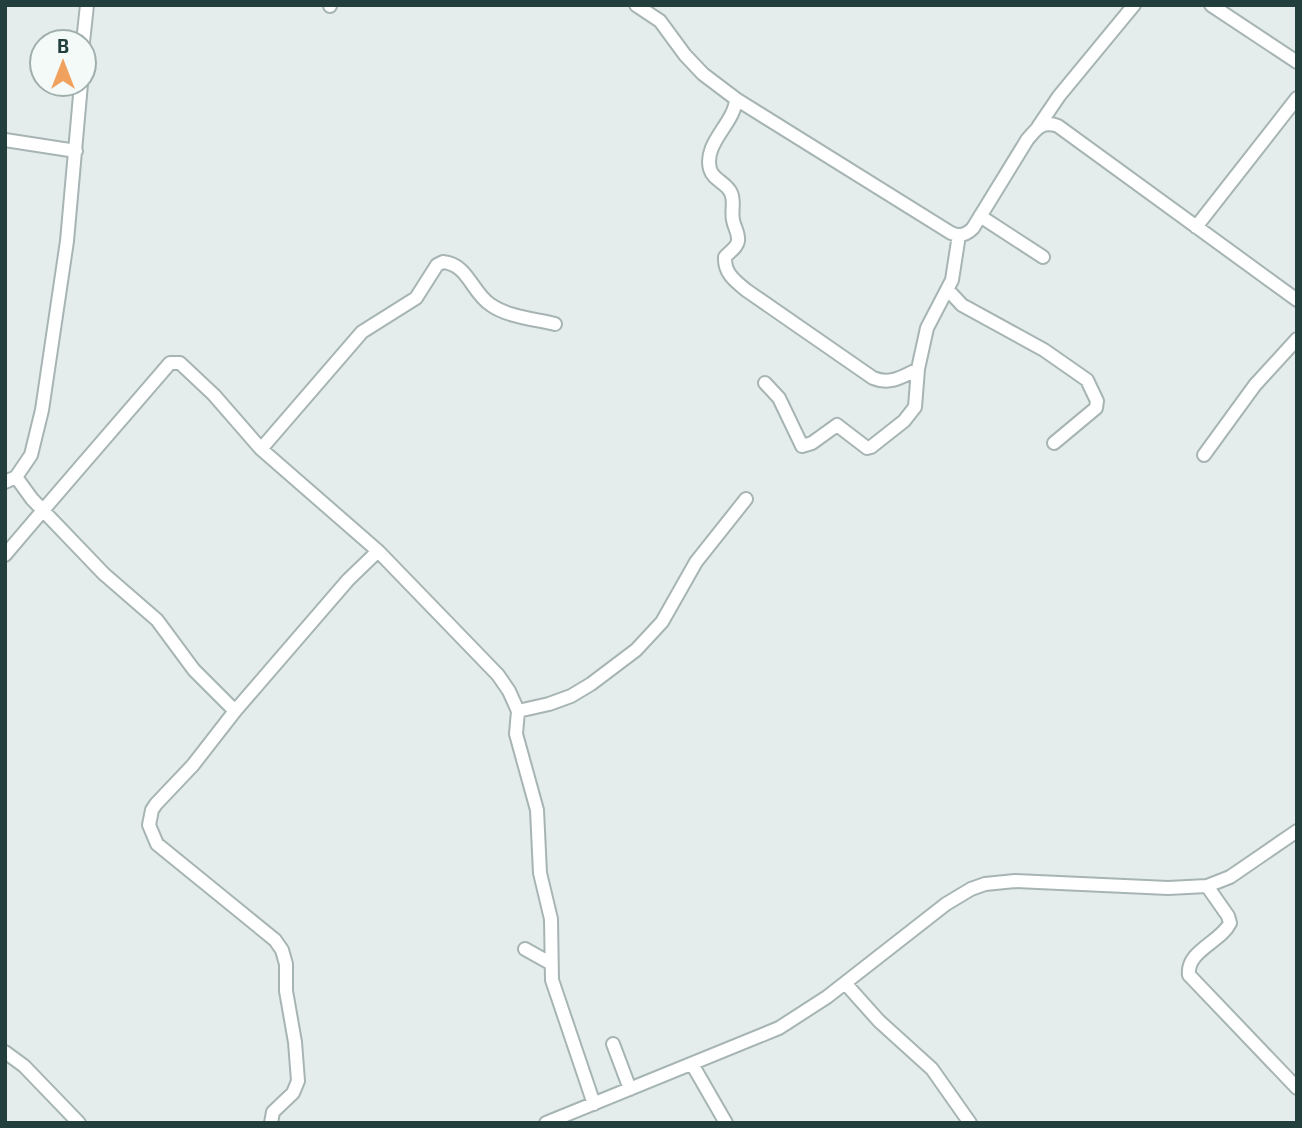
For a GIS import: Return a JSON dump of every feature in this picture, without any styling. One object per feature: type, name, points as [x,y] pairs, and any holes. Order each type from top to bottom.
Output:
[{"type":"street","points":[[85,28],[87,5]]},
{"type":"street","points":[[636,5],[660,21],[703,74],[736,99],[950,233],[959,235],[968,232],[1027,140],[1059,96],[1134,5]]},
{"type":"street","points":[[1211,5],[1297,62]]},
{"type":"street","points":[[80,98],[67,242],[42,410],[31,455],[11,479],[104,574],[157,620],[194,670],[235,711]]},
{"type":"street","points":[[1196,227],[1297,98]]},
{"type":"street","points":[[736,99],[709,160],[710,171],[732,195],[732,216],[738,240],[736,247],[725,257],[725,268],[729,275],[746,290],[873,378],[882,382],[891,381],[918,369]]},
{"type":"street","points":[[1038,127],[1045,124],[1058,126],[1297,300]]},
{"type":"street","points":[[5,140],[76,151]]},
{"type":"street","points":[[980,216],[1043,257]]},
{"type":"street","points":[[765,383],[779,398],[802,446],[812,443],[837,425],[869,448],[911,414],[915,407],[918,369],[927,328],[948,290],[955,270],[959,235]]},
{"type":"street","points":[[261,449],[362,332],[416,299],[437,265],[443,262],[459,267],[483,299],[492,306],[555,324]]},
{"type":"street","points":[[948,290],[962,305],[1044,350],[1087,380],[1097,401],[1096,408],[1054,443]]},
{"type":"street","points":[[1204,454],[1255,385],[1297,339]]},
{"type":"street","points":[[5,555],[170,363],[180,363],[214,395],[261,449],[378,551],[498,676],[509,691],[518,711],[516,734],[537,810],[540,873],[551,919],[550,963],[554,988],[594,1104]]},
{"type":"street","points":[[518,711],[571,696],[636,650],[662,622],[696,562],[746,499]]},
{"type":"street","points":[[271,1123],[273,1112],[293,1093],[298,1081],[295,1042],[286,991],[286,964],[282,950],[275,940],[163,850],[153,838],[149,825],[156,804],[193,765],[235,711],[348,580],[378,551]]},
{"type":"street","points":[[546,1123],[779,1028],[845,983],[946,904],[971,889],[985,884],[1015,881],[1168,888],[1207,886],[1230,877],[1297,831]]},
{"type":"street","points":[[1207,886],[1230,923],[1195,957],[1189,966],[1189,975],[1297,1088]]},
{"type":"street","points":[[525,949],[550,963]]},
{"type":"street","points":[[845,983],[879,1021],[932,1069],[970,1123]]},
{"type":"street","points":[[613,1044],[630,1089]]},
{"type":"street","points":[[5,1052],[24,1066],[79,1123]]},
{"type":"street","points":[[692,1064],[726,1123]]}]
